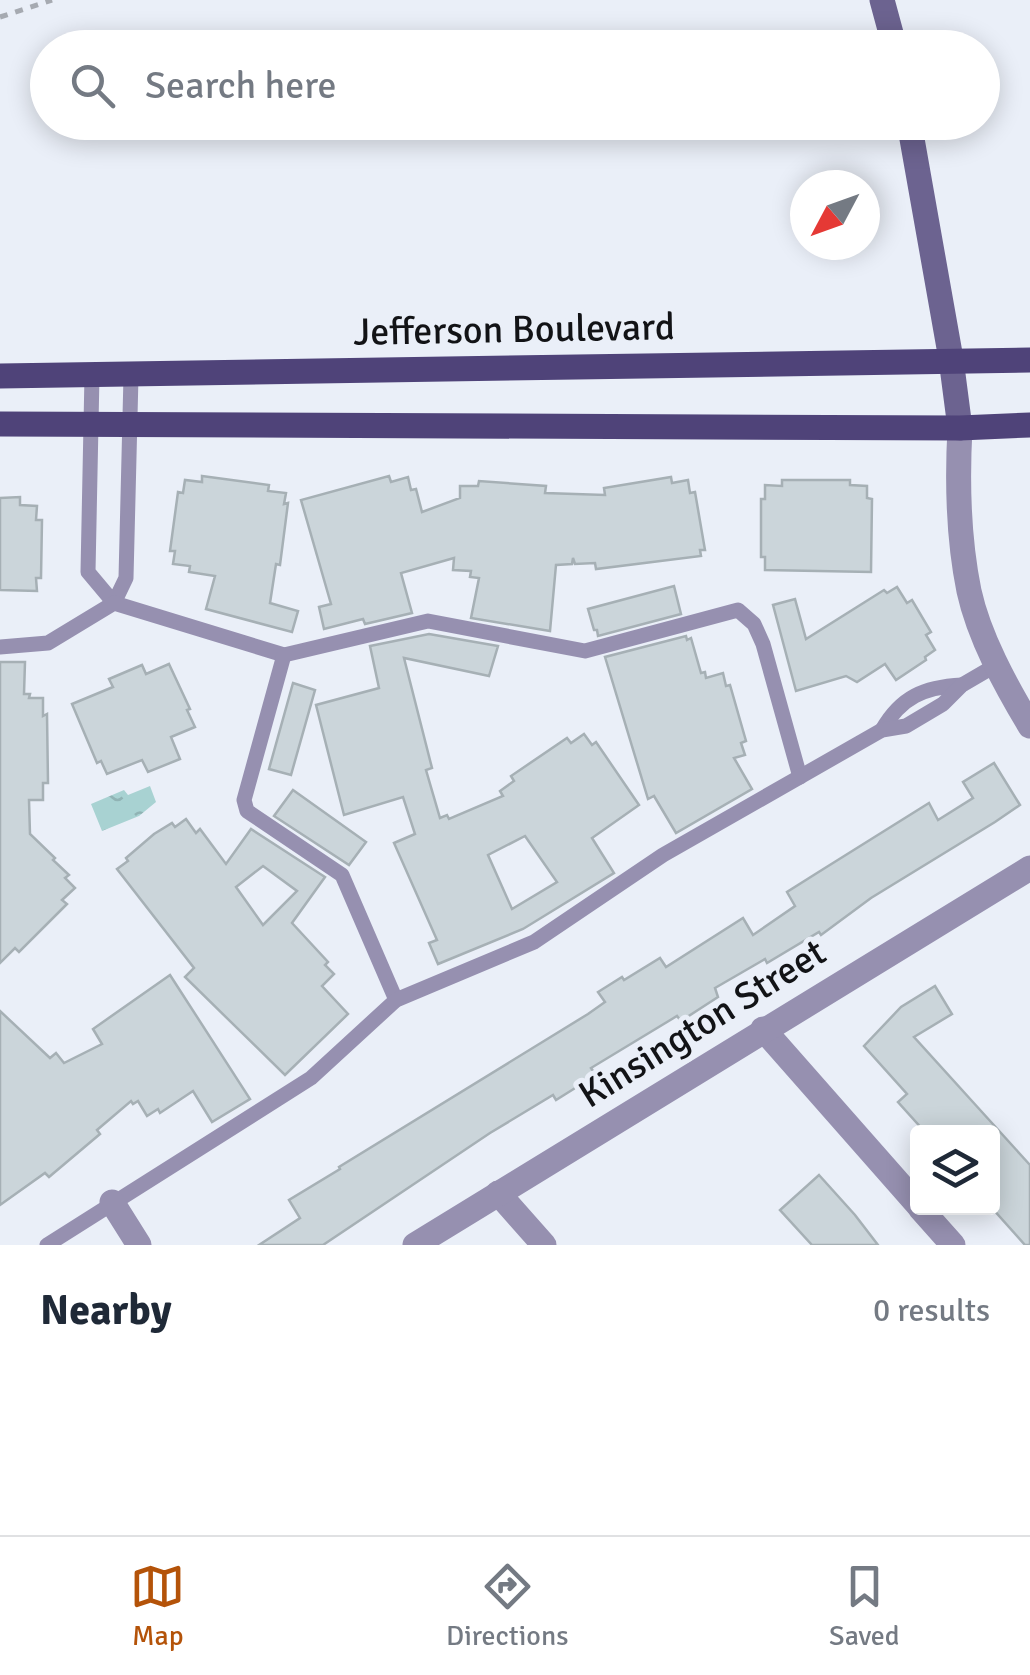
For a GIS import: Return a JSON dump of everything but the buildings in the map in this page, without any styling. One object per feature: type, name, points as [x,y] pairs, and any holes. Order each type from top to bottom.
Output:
[{"type":"main road","name":"Jefferson Boulevard","points":[[0,376],[1030,360]]},
{"type":"main road","points":[[0,424],[960,428],[1030,425]]},
{"type":"street","points":[[882,0],[890,30]]},
{"type":"street","points":[[912,140],[960,428],[956,490],[969,593],[998,664],[1030,726]]},
{"type":"street","name":"Kinsington Street","points":[[415,1245],[1030,868]]},
{"type":"street","points":[[762,1029],[910,1196]]},
{"type":"street","points":[[498,1193],[544,1245]]},
{"type":"street","points":[[112,1202],[139,1245]]},
{"type":"street","points":[[927,1215],[953,1245]]},
{"type":"lane","points":[[92,376],[88,572],[114,603],[284,655],[428,621],[584,651],[738,610],[754,624],[763,644],[800,777]]},
{"type":"lane","points":[[0,646],[48,643],[114,603],[126,578],[131,376]]},
{"type":"lane","points":[[284,655],[244,800],[247,812],[342,875],[396,1000]]},
{"type":"lane","points":[[48,1245],[311,1078],[396,1000],[534,942],[663,855],[882,730],[906,726],[998,664]]},
{"type":"path","points":[[0,17],[52,0]]},
{"type":"water","points":[[150,786],[156,802],[139,816],[102,831],[91,804],[124,790],[128,795]]}]
